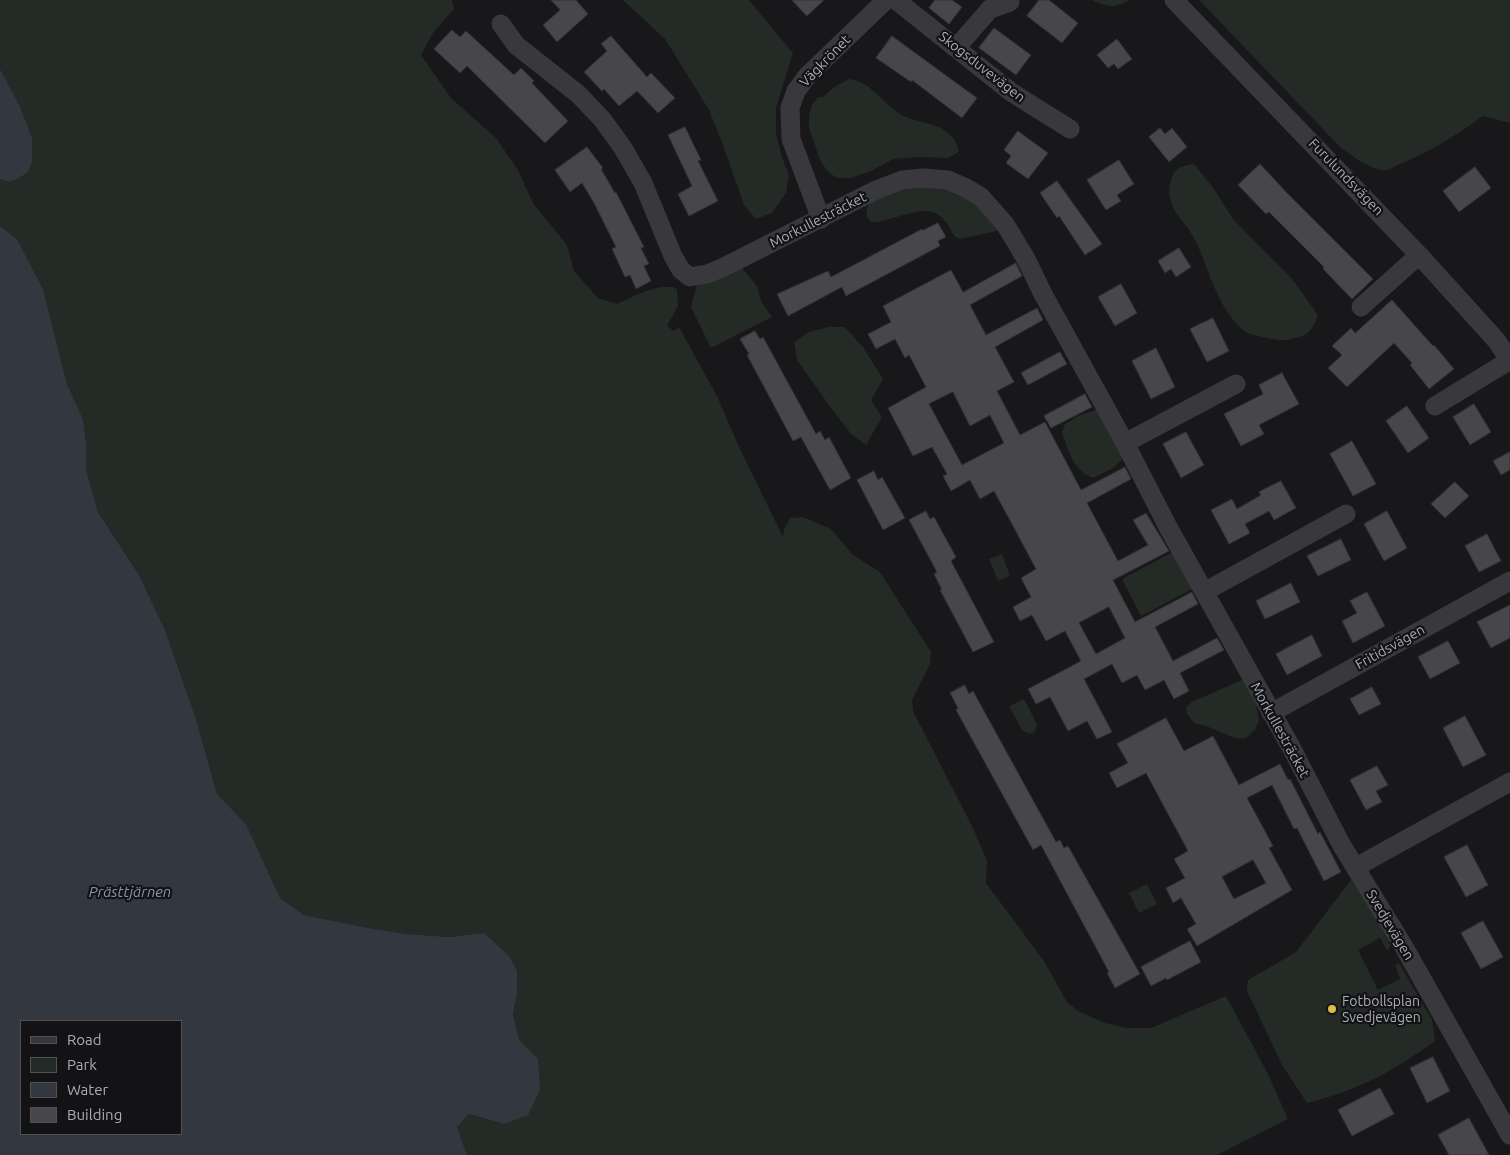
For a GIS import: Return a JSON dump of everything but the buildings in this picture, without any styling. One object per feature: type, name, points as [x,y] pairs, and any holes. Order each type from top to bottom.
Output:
[{"type":"street","name":"Vägkrönet","points":[[821,219],[790,140],[790,108],[796,91],[808,75],[886,0]]},
{"type":"street","name":"Skogsduvevägen","points":[[896,0],[1011,92],[1070,129]]},
{"type":"street","name":"Furulundsvägen","points":[[1174,0],[1419,255],[1503,336],[1510,360]]},
{"type":"street","points":[[956,48],[990,9],[1010,2]]},
{"type":"street","name":"Morkullesträcket","points":[[501,24],[516,45],[578,94],[602,119],[623,148],[643,183],[673,256],[681,270],[690,277],[707,274],[722,268],[876,190],[902,180],[923,178],[948,180],[981,197],[1005,224],[1026,259],[1168,527],[1292,749],[1341,844],[1356,868]]},
{"type":"street","points":[[1360,307],[1419,255]]},
{"type":"street","points":[[1435,406],[1510,360]]},
{"type":"street","points":[[1125,443],[1236,384]]},
{"type":"street","points":[[1204,592],[1346,514]]},
{"type":"street","name":"Fritidsvägen","points":[[1271,713],[1510,581]]},
{"type":"street","points":[[1356,868],[1510,782]]},
{"type":"street","name":"Svedjevägen","points":[[1356,868],[1409,956],[1510,1136]]},
{"type":"green space","points":[[0,0],[452,0],[454,9],[433,33],[421,55],[451,98],[496,138],[518,170],[533,203],[567,245],[574,271],[598,298],[617,304],[655,288],[670,287],[677,289],[678,306],[667,326],[674,331],[679,327],[717,396],[739,447],[783,537],[790,518],[803,517],[831,529],[853,555],[880,572],[931,652],[930,664],[912,700],[913,711],[973,828],[987,861],[986,883],[1044,961],[1067,1002],[1078,1011],[1105,1023],[1126,1028],[1151,1028],[1226,996],[1268,1074],[1288,1119],[1217,1155],[467,1155],[457,1127],[469,1114],[504,1124],[538,1060],[519,1040],[513,1012],[517,995],[484,933],[449,937],[407,934],[304,915],[280,898],[246,824],[217,794],[196,719],[165,630],[139,575],[98,512],[86,469],[86,442],[83,419],[67,384],[43,289],[17,239],[0,226],[0,179],[9,182],[8,87],[0,69]]},
{"type":"green space","points":[[623,0],[749,0],[793,53],[776,108],[776,134],[789,175],[786,193],[772,213],[756,219],[744,205],[709,110],[665,39]]},
{"type":"green space","points":[[1092,0],[1129,0],[1119,5],[1110,6]]},
{"type":"green space","points":[[1199,0],[1510,0],[1510,123],[1483,116],[1433,149],[1386,170],[1374,168],[1341,148]]},
{"type":"green space","points":[[849,79],[869,88],[897,112],[944,130],[954,140],[959,152],[948,158],[918,157],[893,159],[873,170],[851,178],[837,178],[828,172],[820,160],[809,128],[809,115],[812,105],[818,97],[823,97],[834,87]]},
{"type":"green space","points":[[1194,164],[1214,189],[1233,219],[1292,279],[1318,315],[1308,333],[1288,340],[1278,340],[1250,334],[1235,322],[1228,312],[1221,301],[1193,236],[1177,214],[1170,198],[1169,190],[1175,172],[1183,167]]},
{"type":"green space","points":[[908,187],[957,187],[1005,229],[960,239],[954,236],[943,218],[930,211],[914,212],[879,222],[870,222],[866,214],[868,205],[878,198]]},
{"type":"green space","points":[[742,268],[757,286],[761,301],[772,317],[711,348],[691,307],[697,284]]},
{"type":"green space","points":[[828,327],[845,327],[863,347],[883,379],[871,400],[882,417],[866,445],[851,434],[797,360],[794,342],[809,332]]},
{"type":"green space","points":[[1101,408],[1123,459],[1113,468],[1093,478],[1086,475],[1076,465],[1069,453],[1062,432],[1065,424],[1078,416]]},
{"type":"green space","points":[[1180,548],[1200,585],[1141,616],[1122,579]]},
{"type":"green space","points":[[1002,554],[1010,576],[998,581],[989,559]]},
{"type":"green space","points":[[1244,679],[1254,697],[1259,721],[1255,730],[1246,738],[1235,738],[1194,723],[1187,714],[1186,707],[1192,702]]},
{"type":"green space","points":[[1024,699],[1037,724],[1035,732],[1030,734],[1022,730],[1009,706]]},
{"type":"green space","points":[[1354,876],[1391,946],[1387,950],[1380,938],[1358,950],[1378,990],[1400,979],[1395,965],[1399,963],[1432,1020],[1435,1041],[1405,1062],[1374,1079],[1359,1086],[1307,1103],[1282,1065],[1247,991],[1248,980],[1296,952]]},
{"type":"green space","points":[[1147,884],[1157,904],[1139,913],[1129,893]]},
{"type":"water","points":[[0,69],[20,107],[32,138],[32,162],[28,172],[9,182],[0,179]]},
{"type":"water","name":"Prästtjärnen","points":[[0,226],[17,239],[43,289],[67,384],[83,419],[86,442],[86,469],[98,512],[139,575],[165,630],[196,719],[217,794],[246,824],[280,898],[304,915],[374,929],[449,937],[484,933],[509,956],[517,971],[517,995],[513,1013],[519,1040],[538,1059],[540,1090],[528,1115],[504,1124],[469,1114],[457,1127],[467,1155],[0,1155]]},
{"type":"place","name":"Fotbollsplan Svedjevägen","points":[[1332,1009]]}]
